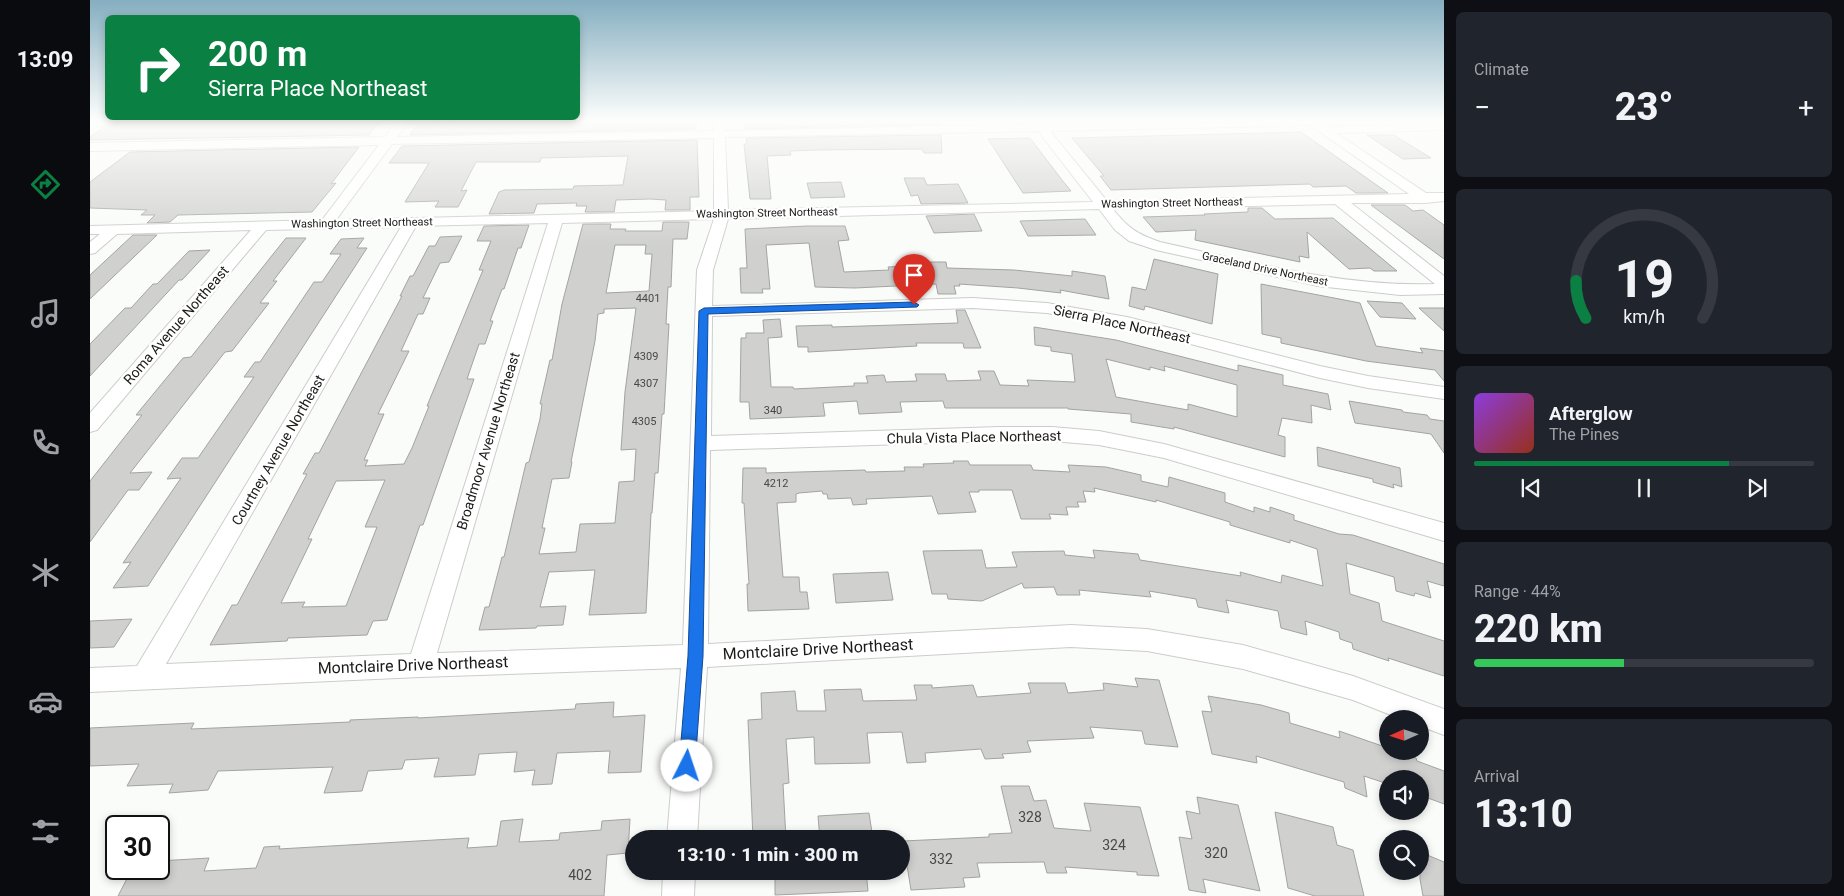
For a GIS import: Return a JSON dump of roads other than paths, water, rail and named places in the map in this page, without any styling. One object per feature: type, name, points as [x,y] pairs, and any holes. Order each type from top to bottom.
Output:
[{"type":"street","points":[[326,224],[372,163]]},
{"type":"street","points":[[683,830],[695,656],[705,270],[720,224],[720,163]]},
{"type":"street","name":"Graceland Drive Northeast","points":[[1069,163],[1120,227],[1134,238],[1156,246],[1318,281],[1400,290],[1444,289]]},
{"type":"street","points":[[1372,163],[1444,210]]},
{"type":"street","name":"Washington Street Northeast","points":[[90,230],[1444,197]]},
{"type":"street","points":[[1337,199],[1444,284]]},
{"type":"street","name":"Broadmoor Avenue Northeast","points":[[420,664],[556,218]]},
{"type":"street","name":"Courtney Avenue Northeast","points":[[145,677],[410,222]]},
{"type":"street","name":"Roma Avenue Northeast","points":[[90,426],[262,225]]},
{"type":"street","points":[[90,250],[114,230]]},
{"type":"street","name":"Sierra Place Northeast","points":[[704,311],[973,303],[1047,308],[1127,322],[1368,382],[1444,393]]},
{"type":"street","name":"Chula Vista Place Northeast","points":[[701,443],[1000,434],[1052,434],[1099,438],[1164,450],[1444,532]]},
{"type":"street","name":"Montclaire Drive Northeast","points":[[90,680],[420,664],[695,656],[1071,636],[1147,640],[1243,657],[1353,688],[1444,722]]},
{"type":"street","points":[[678,896],[679,880]]}]
